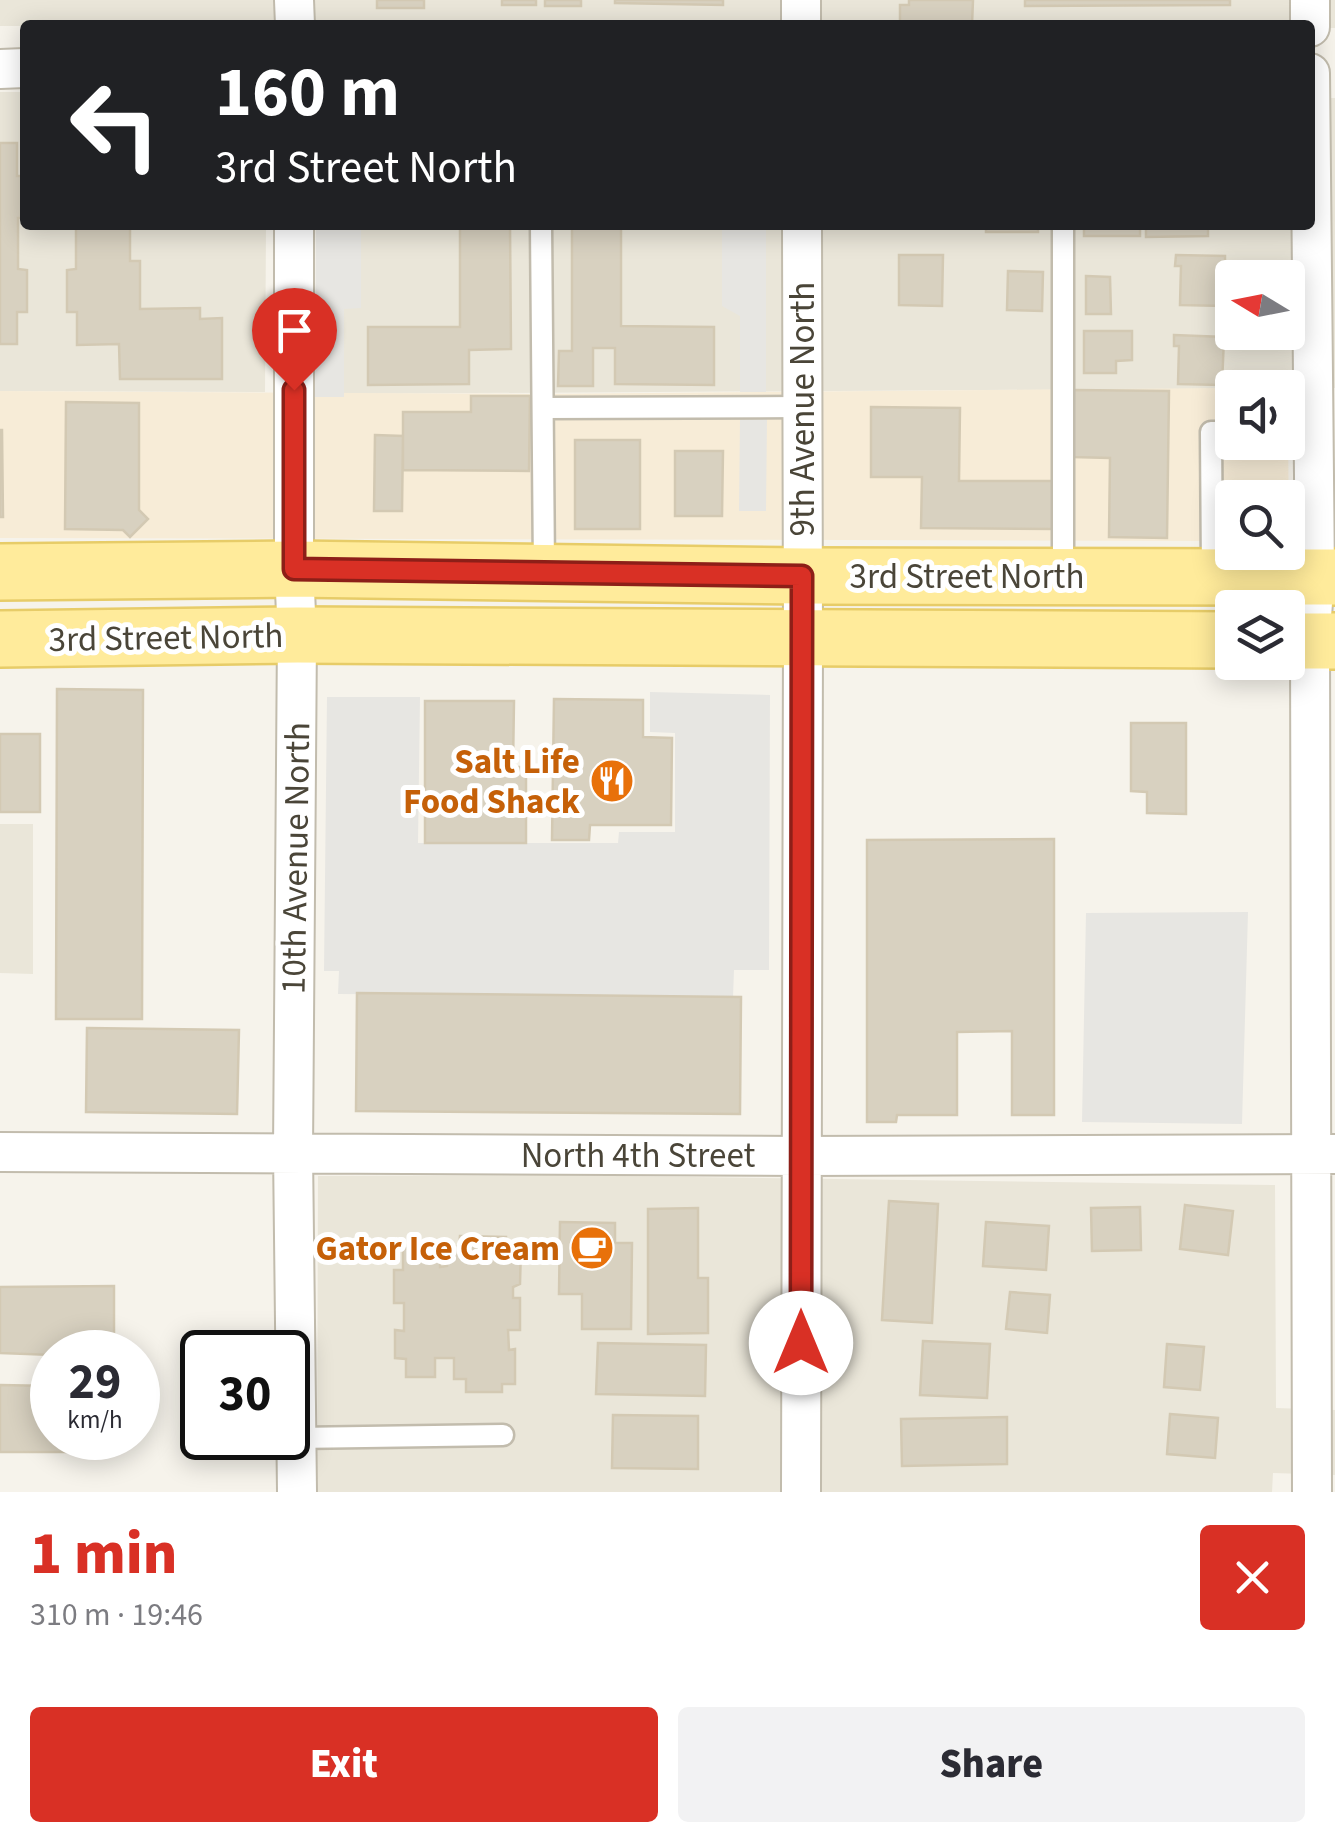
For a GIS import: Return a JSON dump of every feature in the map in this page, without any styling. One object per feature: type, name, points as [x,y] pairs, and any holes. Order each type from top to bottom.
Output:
[{"type":"main road","name":"3rd Street North","points":[[0,572],[294,569],[802,576],[1325,577]]},
{"type":"main road","name":"3rd Street North","points":[[0,639],[298,635],[1215,640]]},
{"type":"street","name":"10th Avenue North","points":[[294,230],[294,569],[298,635],[295,1330]]},
{"type":"street","name":"9th Avenue North","points":[[801,1492],[802,230]]},
{"type":"street","points":[[1302,370],[1306,230]]},
{"type":"street","points":[[1305,460],[1325,577],[1311,641],[1324,1154],[1312,1492]]},
{"type":"street","name":"North 4th Street","points":[[0,1152],[1324,1154]]},
{"type":"street","name":"10th Avenue North","points":[[296,1460],[297,1492]]},
{"type":"lane","points":[[541,230],[544,572]]},
{"type":"lane","points":[[1063,230],[1063,576]]},
{"type":"lane","points":[[543,408],[802,407]]},
{"type":"lane","points":[[1212,576],[1211,432],[1215,432]]},
{"type":"lane","points":[[310,1438],[503,1435]]},
{"type":"shaded area","points":[[0,0],[1335,0],[1335,28],[1315,28],[1315,20],[20,20],[20,26],[0,26]]},
{"type":"shaded area","points":[[0,92],[20,92],[20,230],[266,230],[265,392],[0,391]]},
{"type":"shaded area","points":[[1315,98],[1335,98],[1335,388],[1305,388],[1305,370],[1215,370],[1215,389],[318,394],[319,230],[1315,230]]},
{"type":"shaded area","points":[[316,230],[361,230],[361,308],[344,309],[344,397],[315,397]]},
{"type":"shaded area","points":[[722,230],[766,230],[766,392],[740,392],[740,316],[722,306]]},
{"type":"shaded area","points":[[1215,388],[1215,460],[1288,460],[1288,480],[1215,480],[1215,541],[0,538],[0,391],[538,394]]},
{"type":"shaded area","points":[[740,419],[767,419],[766,511],[739,511]]},
{"type":"shaded area","points":[[650,692],[770,695],[769,970],[734,970],[733,997],[338,994],[339,971],[324,971],[327,697],[420,697],[418,843],[618,843],[619,832],[675,832],[675,733],[650,732]]},
{"type":"shaded area","points":[[0,824],[33,824],[33,974],[0,973]]},
{"type":"shaded area","points":[[1248,912],[1242,1124],[1082,1122],[1086,913]]},
{"type":"shaded area","points":[[549,1175],[1275,1185],[1276,1408],[1335,1410],[1335,1475],[1273,1473],[1272,1492],[317,1492],[318,1176]]},
{"type":"building","points":[[377,0],[424,0],[424,8],[377,8]]},
{"type":"building","points":[[502,0],[536,0],[536,5],[502,5]]},
{"type":"building","points":[[545,0],[581,0],[581,6],[545,6]]},
{"type":"building","points":[[723,0],[723,5],[615,3]]},
{"type":"building","points":[[909,0],[973,0],[972,20],[900,20],[900,5],[909,5]]},
{"type":"building","points":[[1025,0],[1230,0],[1230,5],[1025,6]]},
{"type":"building","points":[[0,143],[17,143],[18,269],[27,270],[27,312],[17,312],[17,344],[0,344]]},
{"type":"building","points":[[76,230],[130,230],[130,261],[140,261],[140,309],[200,308],[200,319],[222,318],[222,379],[120,379],[119,344],[77,345],[77,312],[67,312],[67,270],[76,269]]},
{"type":"building","points":[[460,230],[510,230],[511,349],[469,350],[469,384],[368,385],[368,327],[460,327]]},
{"type":"building","points":[[572,230],[621,230],[621,326],[714,327],[714,385],[615,384],[615,348],[593,348],[593,386],[558,386],[559,351],[572,351]]},
{"type":"building","points":[[986,230],[1038,230],[1038,232]]},
{"type":"building","points":[[1084,230],[1140,230],[1140,236],[1084,236]]},
{"type":"building","points":[[1146,230],[1208,230],[1208,236],[1146,237]]},
{"type":"building","points":[[899,255],[943,255],[942,306],[899,305]]},
{"type":"building","points":[[1176,255],[1225,256],[1225,260],[1215,260],[1215,306],[1180,305],[1181,266],[1175,266]]},
{"type":"building","points":[[1008,271],[1043,272],[1042,311],[1007,310]]},
{"type":"building","points":[[1086,276],[1110,277],[1111,314],[1086,314]]},
{"type":"building","points":[[1084,331],[1132,331],[1132,360],[1116,361],[1116,373],[1084,373]]},
{"type":"building","points":[[1174,335],[1215,337],[1215,350],[1223,350],[1223,370],[1215,370],[1215,385],[1178,384],[1179,346],[1174,346]]},
{"type":"building","points":[[1074,390],[1169,391],[1167,538],[1109,537],[1110,458],[1073,457]]},
{"type":"building","points":[[471,396],[530,396],[529,471],[403,470],[403,412],[471,412]]},
{"type":"building","points":[[66,402],[139,403],[139,510],[148,519],[130,537],[123,530],[65,529]]},
{"type":"building","points":[[871,407],[960,408],[959,481],[1052,481],[1053,529],[921,528],[922,477],[871,477]]},
{"type":"building","points":[[2,430],[3,517],[0,517]]},
{"type":"building","points":[[375,435],[403,436],[402,511],[374,511]]},
{"type":"building","points":[[575,440],[640,440],[640,529],[575,529]]},
{"type":"building","points":[[675,451],[723,451],[722,516],[675,516]]},
{"type":"building","points":[[57,689],[143,690],[142,1019],[56,1019]]},
{"type":"building","name":"Salt Life Food Shack","points":[[554,699],[643,700],[643,737],[672,738],[671,825],[590,825],[589,840],[552,840]]},
{"type":"building","points":[[425,701],[514,701],[513,767],[526,767],[526,843],[425,843]]},
{"type":"building","points":[[1131,723],[1186,723],[1186,814],[1147,813],[1147,792],[1131,791]]},
{"type":"building","points":[[0,734],[40,734],[40,812],[0,812]]},
{"type":"building","points":[[1054,839],[1054,1115],[1012,1115],[1012,1031],[957,1032],[957,1115],[897,1115],[896,1122],[867,1122],[867,840]]},
{"type":"building","points":[[357,993],[741,997],[740,1114],[356,1111]]},
{"type":"building","points":[[87,1028],[239,1030],[237,1114],[86,1112]]},
{"type":"building","points":[[889,1201],[938,1204],[932,1323],[882,1320]]},
{"type":"building","points":[[1185,1205],[1233,1211],[1228,1255],[1180,1249]]},
{"type":"building","points":[[1140,1207],[1141,1250],[1092,1251],[1091,1208]]},
{"type":"building","points":[[698,1208],[698,1278],[708,1278],[708,1333],[648,1334],[648,1209]]},
{"type":"building","points":[[560,1222],[615,1223],[615,1243],[632,1243],[631,1329],[582,1329],[582,1294],[559,1294]]},
{"type":"building","points":[[986,1222],[1049,1226],[1046,1270],[983,1266]]},
{"type":"building","points":[[460,1236],[506,1237],[506,1246],[521,1246],[520,1284],[513,1287],[513,1298],[520,1298],[520,1330],[508,1330],[509,1350],[515,1349],[515,1384],[502,1384],[502,1392],[466,1392],[466,1379],[454,1379],[454,1358],[435,1358],[435,1377],[406,1377],[406,1359],[395,1358],[395,1330],[404,1331],[404,1303],[394,1303],[394,1270],[403,1270],[403,1248],[440,1249],[440,1267],[447,1266],[448,1246],[459,1246]]},
{"type":"building","points":[[114,1286],[114,1330],[30,1330],[30,1354],[0,1353],[0,1287]]},
{"type":"building","points":[[1010,1292],[1050,1295],[1047,1333],[1006,1329]]},
{"type":"building","points":[[923,1341],[990,1344],[987,1398],[920,1395]]},
{"type":"building","points":[[598,1343],[706,1345],[705,1396],[596,1394]]},
{"type":"building","points":[[1167,1344],[1204,1347],[1200,1390],[1164,1387]]},
{"type":"building","points":[[0,1385],[30,1386],[30,1452],[0,1452]]},
{"type":"building","points":[[1170,1414],[1218,1418],[1215,1458],[1167,1454]]},
{"type":"building","points":[[613,1415],[698,1416],[698,1469],[612,1468]]},
{"type":"building","points":[[1007,1417],[1007,1464],[902,1466],[901,1419]]},
{"type":"place","name":"Salt Life Food Shack","points":[[612,781]]},
{"type":"place","name":"Gator Ice Cream","points":[[592,1248]]},
{"type":"route","points":[[294,390],[294,569],[802,576],[801,1343]]}]
